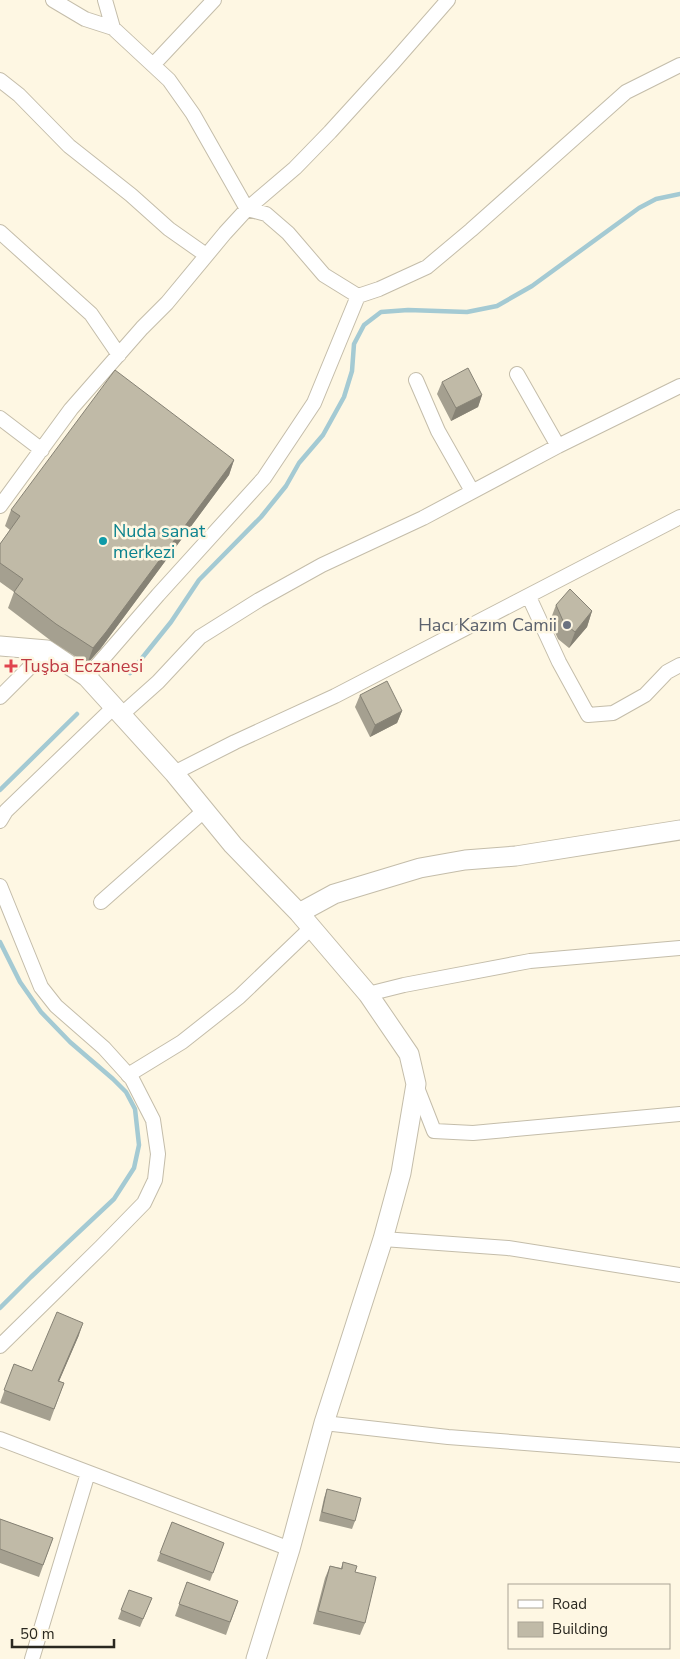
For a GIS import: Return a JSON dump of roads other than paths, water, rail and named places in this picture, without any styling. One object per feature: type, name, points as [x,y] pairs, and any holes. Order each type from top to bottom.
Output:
[{"type":"street","points":[[54,0],[85,19],[113,28],[169,80],[193,114],[247,209],[266,214],[288,233],[324,274],[358,296]]},
{"type":"street","points":[[105,0],[113,28]]},
{"type":"street","points":[[153,65],[214,0]]},
{"type":"street","points":[[0,506],[71,410],[206,255],[247,209],[295,168],[330,132],[448,0]]},
{"type":"street","points":[[87,677],[264,478],[314,403],[358,296],[379,289],[427,266],[471,230],[626,92],[680,65]]},
{"type":"street","points":[[0,80],[19,95],[69,146],[131,195],[169,229],[206,255]]},
{"type":"street","points":[[0,232],[92,314],[119,355]]},
{"type":"street","points":[[517,374],[558,446]]},
{"type":"street","points":[[416,380],[438,431],[472,490]]},
{"type":"street","points":[[0,821],[6,811],[117,711],[158,682],[200,637],[259,600],[322,565],[422,518],[558,446],[680,386]]},
{"type":"street","points":[[0,418],[42,450]]},
{"type":"street","points":[[174,773],[235,742],[335,696],[680,517]]},
{"type":"street","points":[[529,596],[559,662],[588,715],[613,712],[621,708],[645,695],[667,672],[680,666]]},
{"type":"street","points":[[0,646],[46,650],[87,677],[174,773],[233,844],[299,913],[368,994],[409,1054],[416,1084],[434,1131],[473,1133],[680,1114]]},
{"type":"street","points":[[0,697],[46,650]]},
{"type":"street","points":[[101,902],[205,810]]},
{"type":"street","points":[[299,913],[334,894],[420,868],[464,860],[516,856],[680,830]]},
{"type":"street","points":[[0,886],[41,987],[56,1006],[104,1048],[132,1079],[153,1120],[158,1154],[155,1180],[144,1203],[0,1346]]},
{"type":"street","points":[[128,1075],[182,1042],[239,997],[311,928]]},
{"type":"street","points":[[368,994],[404,985],[530,961],[680,948]]},
{"type":"street","points":[[256,1659],[290,1549],[324,1423],[401,1173],[416,1084]]},
{"type":"street","points":[[382,1239],[508,1248],[680,1275]]},
{"type":"street","points":[[324,1423],[448,1437],[680,1455]]},
{"type":"street","points":[[0,1439],[290,1549]]},
{"type":"street","points":[[32,1659],[88,1473]]},
{"type":"waterway","points":[[130,673],[171,622],[199,580],[261,517],[286,486],[299,463],[323,435],[344,397],[352,371],[354,344],[364,325],[381,312],[408,310],[467,312],[497,306],[532,286],[639,208],[656,199],[680,194]]},
{"type":"waterway","points":[[0,790],[77,714]]},
{"type":"waterway","points":[[0,942],[20,982],[41,1012],[70,1042],[126,1092],[135,1109],[139,1145],[134,1168],[114,1199],[0,1308]]},
{"type":"place","name":"Nuda sanat merkezi","points":[[103,541]]},
{"type":"place","name":"Hacı Kazım Camii","points":[[567,625]]},
{"type":"place","name":"Tuşba Eczanesi","points":[[11,666]]}]
